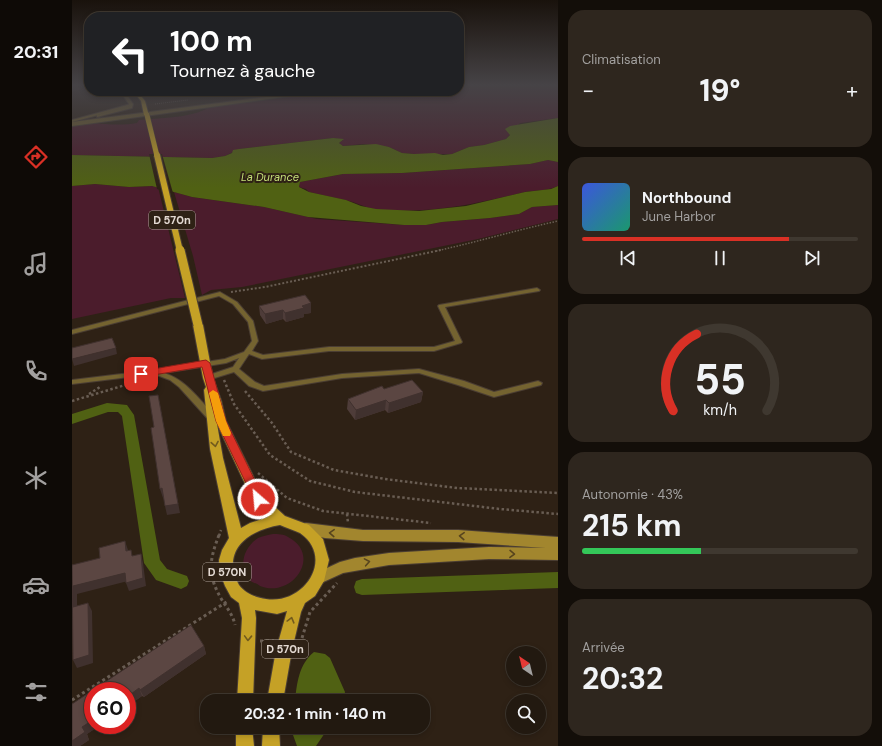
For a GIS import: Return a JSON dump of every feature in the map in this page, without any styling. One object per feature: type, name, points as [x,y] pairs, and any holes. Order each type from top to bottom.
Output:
[{"type":"main road","name":"D 570n","points":[[148,119],[206,363],[210,416],[217,457],[234,525],[236,539]]},
{"type":"main road","name":"D 570n","points":[[208,378],[221,421],[258,499],[280,520]]},
{"type":"main road","name":"D 570N","points":[[280,520],[294,523],[306,530],[316,539],[322,551],[323,564],[319,578],[314,586],[299,600],[281,606],[262,606],[242,597],[234,590],[228,578],[226,564],[229,551],[236,539],[245,531],[267,521],[280,520]]},
{"type":"main road","points":[[306,530],[324,533],[383,537],[459,536],[558,543]]},
{"type":"main road","points":[[319,578],[355,564],[389,559],[489,553],[558,554]]},
{"type":"main road","name":"D 570n","points":[[242,597],[249,618],[245,694]]},
{"type":"main road","name":"D 570n","points":[[276,694],[292,616],[299,600]]},
{"type":"main road","points":[[244,734],[245,746]]},
{"type":"main road","points":[[271,734],[271,746]]},
{"type":"street","points":[[74,123],[89,119]]},
{"type":"street","points":[[74,123],[107,119]]},
{"type":"lane","points":[[72,382],[155,372],[226,361],[249,352],[262,357],[329,349],[434,349],[459,342],[442,306],[537,290]]},
{"type":"lane","points":[[72,332],[220,294],[235,303],[251,322],[255,341],[249,352],[235,369],[222,375],[208,378]]},
{"type":"lane","points":[[235,369],[252,384],[263,389],[342,376],[419,372],[461,383],[494,395],[538,383]]},
{"type":"lane","points":[[155,372],[172,378],[182,385],[210,416]]},
{"type":"path","points":[[220,294],[265,287],[474,243],[510,232],[558,221]]},
{"type":"path","points":[[222,375],[234,404],[270,455],[310,481],[355,492],[500,509],[558,514]]},
{"type":"path","points":[[243,376],[238,382],[272,423],[291,452],[334,470],[386,479],[458,488],[558,492]]},
{"type":"path","points":[[72,401],[133,383]]},
{"type":"path","points":[[278,491],[287,498],[323,511],[347,514]]},
{"type":"path","points":[[222,528],[209,565],[213,586],[234,618],[235,627]]},
{"type":"path","points":[[248,640],[301,642],[310,612],[337,583],[342,581]]},
{"type":"path","points":[[72,700],[224,604],[242,597]]},
{"type":"shaded area","points":[[552,119],[520,123],[506,139],[484,145],[469,147],[452,154],[402,153],[389,147],[363,144],[343,146],[339,143],[343,140],[333,138],[239,149],[225,156],[212,158],[72,155],[72,126],[91,123],[131,124],[137,123],[139,120]]},
{"type":"shaded area","points":[[548,160],[558,162],[558,186],[550,189],[525,192],[488,201],[451,207],[413,211],[374,209],[349,201],[309,192],[306,189],[299,187],[300,182],[343,174],[402,173],[530,164]]},
{"type":"shaded area","points":[[95,184],[129,187],[158,187],[185,298],[171,298],[72,319],[72,186]]},
{"type":"shaded area","points":[[174,192],[192,197],[264,207],[317,219],[404,225],[426,225],[519,214],[532,207],[558,205],[558,219],[478,239],[242,287],[211,290],[202,295],[193,256]]},
{"type":"shaded area","points":[[281,534],[286,536],[298,545],[303,554],[303,564],[299,573],[292,581],[283,586],[272,588],[260,586],[252,582],[244,571],[243,565],[246,553],[253,542],[260,537]]},
{"type":"water","name":"La Durance","points":[[558,119],[558,162],[548,160],[530,164],[402,173],[343,174],[300,182],[299,187],[309,192],[346,200],[361,206],[376,209],[419,211],[466,206],[525,192],[551,189],[558,186],[558,205],[532,207],[519,214],[490,218],[442,222],[426,225],[404,225],[308,217],[264,207],[192,197],[152,186],[129,187],[95,184],[72,186],[72,155],[212,158],[225,156],[232,153],[233,150],[239,149],[333,138],[344,139],[339,143],[343,146],[376,144],[389,147],[402,153],[435,153],[443,155],[452,154],[469,147],[484,145],[506,139],[510,135],[505,129],[510,126]]},
{"type":"water","points":[[314,652],[325,654],[330,658],[345,694],[296,694],[302,668]]},
{"type":"water","points":[[324,734],[316,746],[297,746],[293,735]]},
{"type":"pier","points":[[149,154],[162,154],[173,193],[157,189]]},
{"type":"building","points":[[305,295],[311,303],[302,306],[304,308],[285,313],[283,310],[265,314],[259,306]]},
{"type":"building","points":[[112,338],[116,348],[72,359],[72,348]]},
{"type":"building","points":[[412,380],[423,392],[389,403],[386,400],[356,410],[348,399],[382,386],[384,389]]},
{"type":"building","points":[[158,395],[178,504],[165,506],[162,488],[160,489],[151,428],[154,427],[149,396]]},
{"type":"building","points":[[125,541],[126,551],[131,550],[132,556],[141,554],[143,578],[126,583],[125,573],[73,586],[73,607],[88,603],[89,655],[73,660],[72,565],[100,558],[99,548]]},
{"type":"building","points":[[191,625],[204,646],[140,690],[139,688],[136,690],[136,682],[105,682]]},
{"type":"building","points":[[84,696],[84,726],[82,727],[84,733],[72,741],[72,704]]},
{"type":"waterway","points":[[72,419],[107,407],[122,408],[128,415],[152,563],[162,575],[181,581]]},
{"type":"waterway","points":[[362,587],[558,580]]},
{"type":"slow traffic","points":[[213,393],[226,433]]},
{"type":"route","points":[[141,374],[206,363],[208,378],[216,400],[221,421],[258,499]]}]
